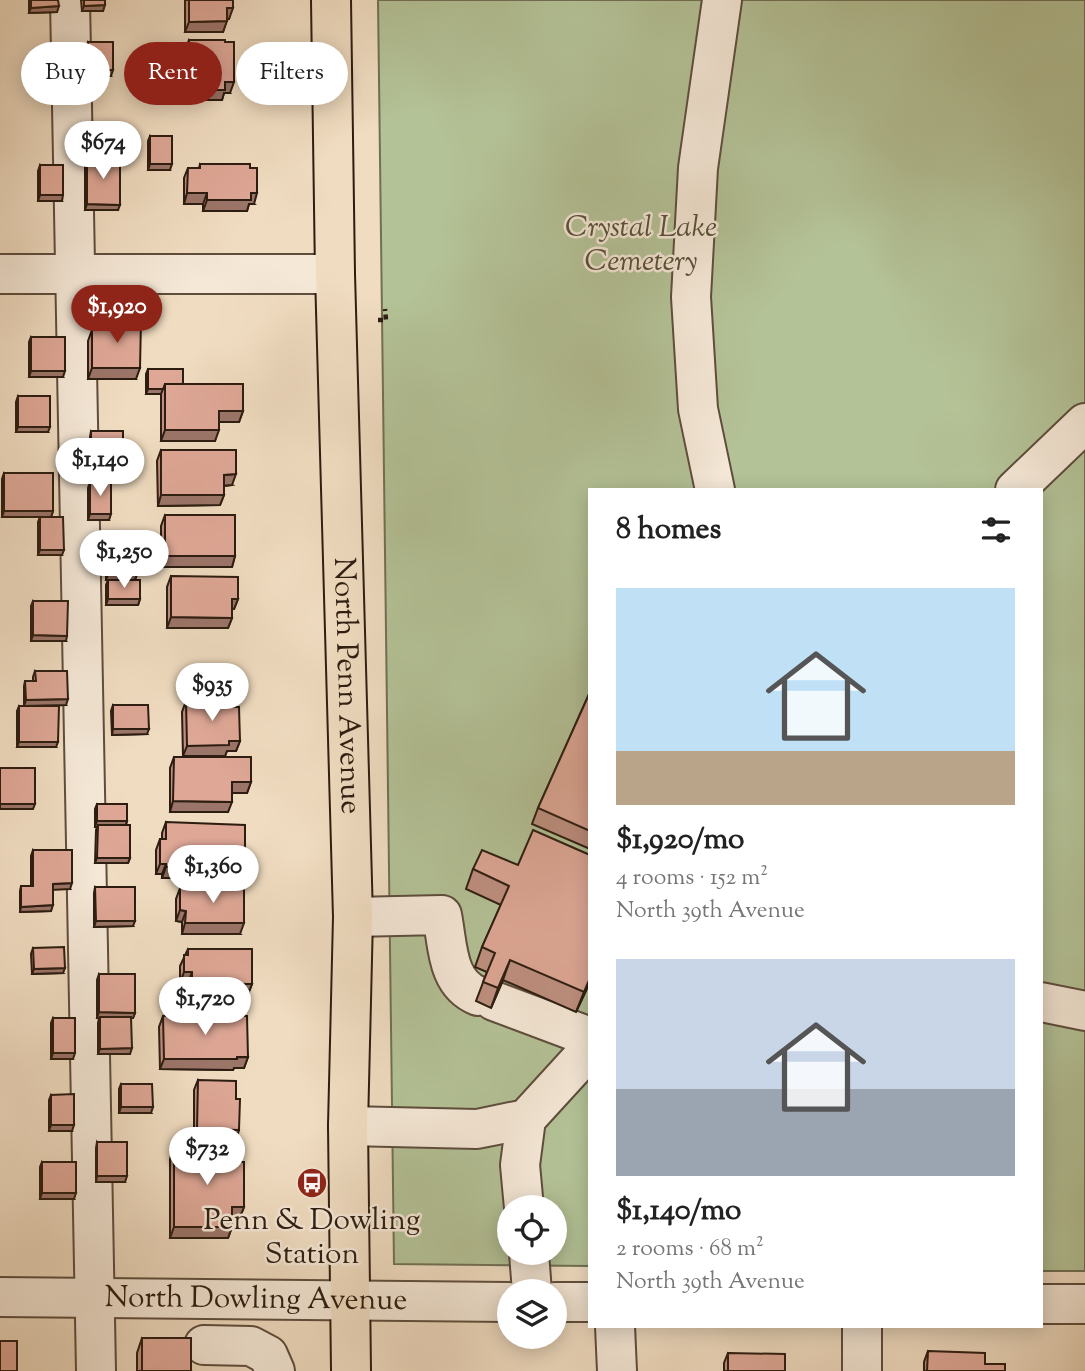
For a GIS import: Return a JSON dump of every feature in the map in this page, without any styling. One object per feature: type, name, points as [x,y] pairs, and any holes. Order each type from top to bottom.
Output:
[{"type":"main road","name":"North Penn Avenue","points":[[331,0],[335,274],[353,917],[348,1126],[351,1371]]},
{"type":"street","points":[[70,0],[96,1371]]},
{"type":"street","points":[[715,488],[698,409],[691,297],[698,167],[722,0]]},
{"type":"street","points":[[0,274],[335,274]]},
{"type":"street","points":[[1017,488],[1085,423]]},
{"type":"street","points":[[353,917],[442,915],[453,974],[466,991],[588,1036]]},
{"type":"street","points":[[1043,1002],[1085,1011]]},
{"type":"street","points":[[523,1195],[520,1165],[526,1119],[588,1051]]},
{"type":"street","points":[[348,1126],[477,1129],[526,1119]]},
{"type":"street","name":"North Dowling Avenue","points":[[0,1297],[497,1302]]},
{"type":"street","points":[[205,1300],[203,1358],[251,1346],[268,1355],[275,1371]]},
{"type":"street","points":[[567,1302],[588,1302]]},
{"type":"street","points":[[1043,1304],[1085,1304]]},
{"type":"street","points":[[615,1328],[617,1371]]},
{"type":"street","points":[[862,1328],[862,1371]]},
{"type":"path","points":[[377,320],[386,320],[385,309]]},
{"type":"green space","name":"Crystal Lake Cemetery","points":[[378,0],[1085,0],[1085,1271],[1043,1271],[1043,488],[588,488],[588,1266],[394,1264]]},
{"type":"building","points":[[31,0],[58,0],[59,6],[31,8]]},
{"type":"building","points":[[84,0],[105,0],[105,5],[84,6]]},
{"type":"building","points":[[189,0],[233,0],[233,8],[227,8],[227,21],[189,22]]},
{"type":"building","points":[[225,40],[234,42],[234,82],[225,82],[225,90],[222,90],[222,42],[189,42]]},
{"type":"building","points":[[110,42],[113,42],[113,70],[110,70]]},
{"type":"building","points":[[150,136],[172,136],[172,164],[150,164]]},
{"type":"building","points":[[87,153],[104,153],[104,163],[120,163],[120,205],[87,204]]},
{"type":"building","points":[[200,164],[250,164],[250,168],[257,168],[257,193],[251,193],[251,200],[207,200],[207,193],[187,193],[188,168],[200,168]]},
{"type":"building","points":[[40,165],[63,165],[63,195],[40,195]]},
{"type":"building","points":[[99,320],[141,320],[140,368],[92,368],[92,330],[99,330]]},
{"type":"building","points":[[31,337],[65,337],[65,371],[31,371]]},
{"type":"building","points":[[148,369],[183,369],[183,384],[165,384],[163,389],[148,389]]},
{"type":"building","points":[[165,384],[243,384],[243,411],[219,411],[219,430],[165,430]]},
{"type":"building","points":[[18,396],[50,396],[50,427],[18,427]]},
{"type":"building","points":[[91,431],[123,431],[123,451],[91,451]]},
{"type":"building","points":[[161,450],[236,450],[236,474],[224,475],[224,495],[161,495]]},
{"type":"building","points":[[4,473],[53,473],[53,511],[4,511]]},
{"type":"building","points":[[90,482],[111,482],[111,514],[90,514]]},
{"type":"building","points":[[165,515],[235,515],[235,556],[165,556]]},
{"type":"building","points":[[40,517],[63,517],[64,550],[40,550]]},
{"type":"building","points":[[108,536],[137,536],[137,574],[108,574]]},
{"type":"building","points":[[171,576],[238,577],[238,599],[232,599],[232,618],[171,617]]},
{"type":"building","points":[[108,580],[140,580],[140,599],[108,599]]},
{"type":"building","points":[[33,601],[68,601],[67,636],[33,635]]},
{"type":"building","points":[[35,671],[67,671],[68,699],[26,700],[25,681],[36,681]]},
{"type":"building","points":[[588,696],[588,830],[538,808]]},
{"type":"building","points":[[186,701],[229,701],[228,707],[239,707],[240,741],[229,741],[229,745],[187,746]]},
{"type":"building","points":[[113,705],[148,705],[149,729],[113,729]]},
{"type":"building","points":[[19,706],[59,706],[58,742],[19,742]]},
{"type":"building","points":[[174,757],[251,757],[251,782],[232,782],[232,802],[173,801]]},
{"type":"building","points":[[0,768],[35,768],[35,804],[0,804]]},
{"type":"building","points":[[97,804],[127,804],[127,821],[97,821]]},
{"type":"building","points":[[166,822],[245,825],[245,864],[234,864],[234,867],[166,867],[166,864],[160,864],[160,839],[166,839]]},
{"type":"building","points":[[98,825],[130,825],[130,858],[97,858]]},
{"type":"building","points":[[533,830],[588,854],[588,983],[584,992],[510,960],[498,988],[483,982],[495,953],[482,947],[509,886],[473,869],[482,850],[518,865]]},
{"type":"building","points":[[33,850],[72,850],[72,883],[53,884],[53,905],[21,907],[21,886],[33,886]]},
{"type":"building","points":[[95,887],[135,887],[135,921],[96,921]]},
{"type":"building","points":[[180,888],[244,888],[244,923],[185,923],[186,911],[180,910]]},
{"type":"building","points":[[64,947],[65,968],[34,969],[33,948]]},
{"type":"building","points":[[188,949],[252,949],[252,984],[233,984],[233,988],[192,988],[192,972],[184,972],[184,955],[188,955]]},
{"type":"building","points":[[99,974],[135,974],[135,1013],[99,1012]]},
{"type":"building","points":[[163,1016],[247,1016],[248,1057],[164,1059]]},
{"type":"building","points":[[100,1017],[131,1017],[132,1048],[100,1049]]},
{"type":"building","points":[[53,1018],[75,1018],[75,1053],[53,1053]]},
{"type":"building","points":[[198,1080],[236,1081],[236,1099],[240,1099],[239,1130],[197,1129]]},
{"type":"building","points":[[121,1084],[152,1084],[153,1107],[121,1107]]},
{"type":"building","points":[[74,1094],[74,1125],[51,1125],[51,1095]]},
{"type":"building","points":[[97,1142],[127,1142],[127,1176],[97,1176]]},
{"type":"building","points":[[174,1148],[232,1148],[232,1162],[244,1162],[244,1207],[232,1207],[232,1227],[174,1227]]},
{"type":"building","points":[[42,1162],[76,1162],[76,1193],[42,1193]]},
{"type":"building","points":[[142,1338],[191,1338],[191,1371],[142,1371]]},
{"type":"building","points":[[0,1341],[17,1341],[17,1371],[0,1371]]},
{"type":"building","points":[[928,1351],[985,1353],[985,1364],[1005,1364],[1005,1371],[927,1371]]},
{"type":"building","points":[[728,1353],[785,1354],[785,1371],[728,1371]]},
{"type":"place","name":"Penn & Dowling Station","points":[[312,1183]]}]
